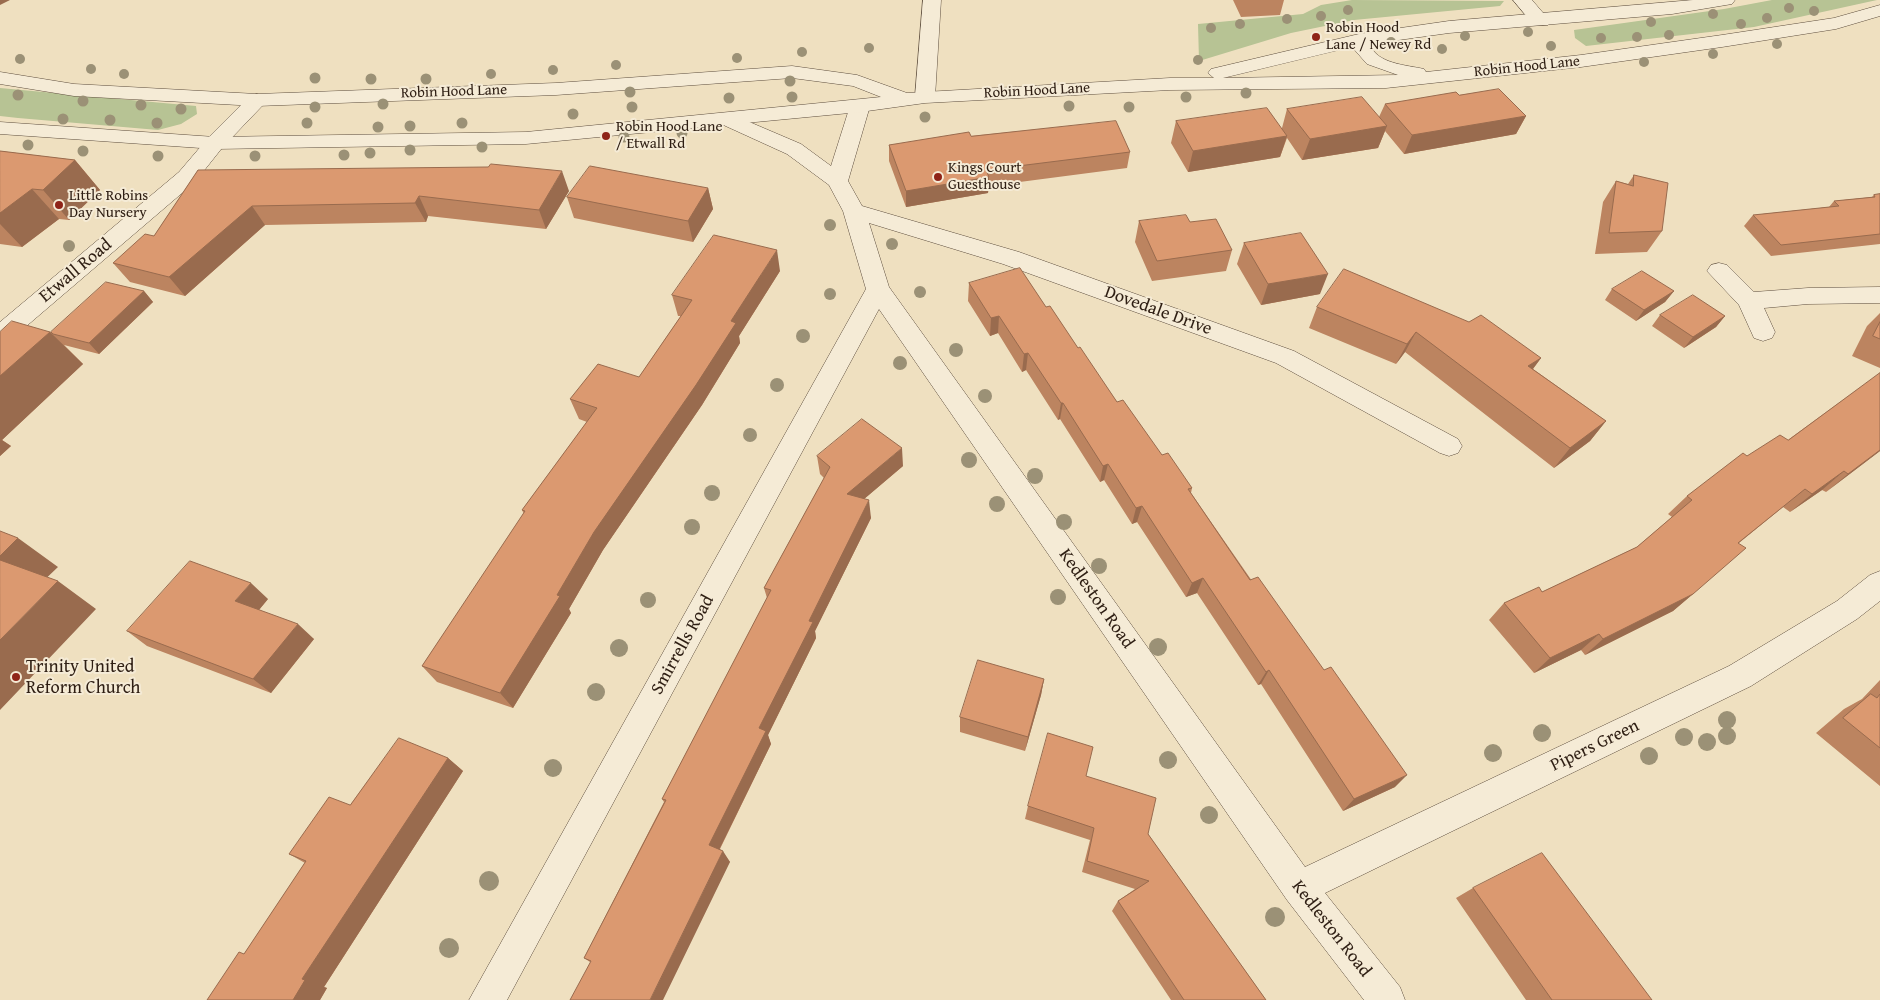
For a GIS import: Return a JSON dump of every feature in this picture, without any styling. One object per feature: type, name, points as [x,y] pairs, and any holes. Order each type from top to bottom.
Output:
[{"type":"street","points":[[925,97],[932,0]]},
{"type":"street","points":[[1522,0],[1541,21]]},
{"type":"street","name":"Robin Hood Lane","points":[[1170,84],[1359,40],[1449,28],[1672,9],[1726,0]]},
{"type":"street","name":"Robin Hood Lane","points":[[0,128],[215,143],[526,138],[860,106],[925,97],[1170,84],[1386,82],[1581,61],[1722,41],[1836,23],[1880,10]]},
{"type":"street","points":[[1359,40],[1363,52],[1375,60],[1396,68],[1436,77]]},
{"type":"street","name":"Robin Hood Lane","points":[[0,78],[74,90],[257,100],[556,89],[792,72],[857,82],[905,100]]},
{"type":"street","points":[[837,180],[860,106],[857,82]]},
{"type":"street","name":"Etwall Road","points":[[0,335],[187,177],[215,143],[257,100]]},
{"type":"street","name":"Kedleston Road","points":[[726,119],[794,149],[837,180],[854,211],[878,289],[1299,888],[1387,1000]]},
{"type":"street","name":"Dovedale Drive","points":[[854,211],[1011,258],[1285,357],[1449,446]]},
{"type":"street","points":[[1719,272],[1749,301],[1763,332]]},
{"type":"street","name":"Smirrells Road","points":[[488,1000],[878,289]]},
{"type":"street","points":[[1749,301],[1808,296],[1880,296]]},
{"type":"street","name":"Pipers Green","points":[[1299,888],[1740,676],[1847,610],[1880,584]]},
{"type":"green space","points":[[1352,0],[1504,1],[1500,6],[1354,20],[1291,33],[1199,61],[1198,24],[1303,14],[1321,5]]},
{"type":"green space","points":[[1772,0],[1877,0],[1754,27],[1586,46],[1575,38],[1574,30],[1724,9]]},
{"type":"green space","points":[[0,88],[196,106],[197,114],[181,124],[158,130],[0,116]]},
{"type":"building","points":[[1499,89],[1526,116],[1412,135],[1385,104],[1456,92],[1459,95]]},
{"type":"building","points":[[1362,97],[1387,126],[1310,139],[1287,109]]},
{"type":"building","points":[[1267,108],[1287,136],[1193,151],[1176,121]]},
{"type":"building","points":[[1116,121],[1130,152],[986,170],[989,177],[906,191],[889,145],[969,132],[971,136]]},
{"type":"building","points":[[0,151],[75,160],[43,190],[32,189],[0,213]]},
{"type":"building","points":[[491,164],[562,171],[539,210],[419,196],[415,203],[252,206],[169,277],[113,263],[145,234],[154,236],[198,170],[488,167]]},
{"type":"building","points":[[590,166],[708,188],[688,221],[567,197]]},
{"type":"building","points":[[1634,175],[1668,183],[1662,231],[1609,233],[1616,181],[1633,186]]},
{"type":"building","points":[[1880,194],[1880,234],[1781,245],[1753,215],[1839,206],[1834,201],[1875,197],[1874,195]]},
{"type":"building","points":[[1186,215],[1190,222],[1216,219],[1232,250],[1157,261],[1139,221]]},
{"type":"building","points":[[1301,233],[1328,274],[1268,284],[1244,243]]},
{"type":"building","points":[[714,235],[777,250],[731,321],[736,323],[696,385],[594,532],[557,595],[560,596],[500,693],[422,666],[525,511],[522,510],[597,408],[570,399],[598,364],[639,377],[692,300],[672,295]]},
{"type":"building","points":[[1020,268],[1046,307],[1050,306],[1078,348],[1080,347],[1117,402],[1123,400],[1162,455],[1168,453],[1192,488],[1188,489],[1250,580],[1258,577],[1324,670],[1331,667],[1407,775],[1354,799],[1269,670],[1266,672],[1203,578],[1192,583],[1142,506],[1136,508],[1108,464],[1103,466],[1063,403],[1061,403],[1028,353],[1024,354],[999,316],[991,318],[969,283]]},
{"type":"building","points":[[1344,269],[1469,322],[1481,315],[1541,358],[1528,366],[1606,421],[1570,448],[1416,332],[1407,344],[1317,307]]},
{"type":"building","points":[[1642,271],[1674,291],[1644,310],[1612,289]]},
{"type":"building","points":[[106,282],[144,291],[89,343],[51,332]]},
{"type":"building","points":[[1693,295],[1725,316],[1693,337],[1660,315]]},
{"type":"building","points":[[12,321],[50,332],[0,376],[0,332]]},
{"type":"building","points":[[1880,322],[1880,339],[1873,336]]},
{"type":"building","points":[[1880,373],[1880,450],[1848,474],[1844,471],[1812,494],[1805,489],[1738,543],[1746,548],[1693,594],[1603,639],[1599,634],[1550,658],[1504,603],[1539,587],[1542,592],[1637,547],[1692,500],[1687,496],[1743,453],[1747,456],[1780,435],[1788,440]]},
{"type":"building","points":[[862,419],[902,448],[847,494],[869,500],[809,621],[813,622],[759,728],[766,731],[709,845],[723,851],[650,1000],[570,1000],[591,961],[584,958],[666,800],[662,799],[771,590],[764,588],[830,467],[817,456]]},
{"type":"building","points":[[0,531],[18,538],[0,556]]},
{"type":"building","name":"Trinity United Reform Church","points":[[0,560],[58,581],[0,640]]},
{"type":"building","points":[[190,561],[251,583],[235,601],[298,624],[253,679],[127,631]]},
{"type":"building","points":[[978,660],[1044,679],[1028,737],[960,717]]},
{"type":"building","points":[[1871,694],[1877,698],[1880,694],[1880,748],[1843,718]]},
{"type":"building","points":[[1048,733],[1093,747],[1086,776],[1156,798],[1148,834],[1266,1000],[1184,1000],[1118,901],[1149,881],[1087,861],[1094,828],[1028,806]]},
{"type":"building","points":[[399,738],[448,758],[302,979],[305,980],[293,1000],[207,1000],[239,952],[244,954],[306,861],[289,854],[329,797],[350,805]]},
{"type":"building","points":[[1542,853],[1652,1000],[1552,1000],[1473,888]]},
{"type":"place","name":"Robin Hood Lane / Newey Rd","points":[[1316,37]]},
{"type":"place","name":"Robin Hood Lane / Etwall Rd","points":[[606,136]]},
{"type":"place","name":"Kings Court Guesthouse","points":[[938,177]]},
{"type":"place","name":"Little Robins Day Nursery","points":[[59,205]]},
{"type":"place","name":"Trinity United Reform Church","points":[[16,677]]}]
